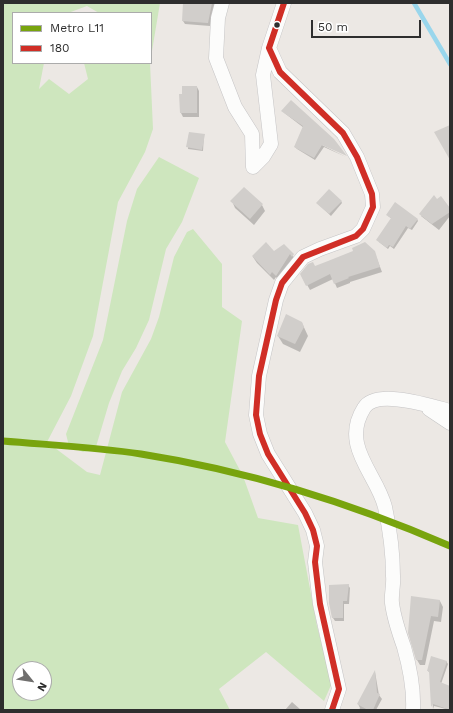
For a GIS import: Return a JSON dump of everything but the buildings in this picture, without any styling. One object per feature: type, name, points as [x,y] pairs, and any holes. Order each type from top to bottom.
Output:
[{"type":"street","points":[[222,3],[218,18],[216,58],[220,72],[235,107],[252,134],[254,167],[263,157],[270,144],[264,75],[269,48],[284,3]]},
{"type":"street","points":[[269,48],[280,72],[343,133],[357,157],[372,194],[373,207],[363,229],[356,236],[303,257],[282,283],[276,300],[259,376],[256,415],[260,434],[268,454],[305,513],[313,530],[317,546],[315,562],[320,604],[339,689],[332,710]]},
{"type":"street","points":[[413,710],[414,699],[410,671],[395,622],[392,602],[394,578],[392,552],[384,505],[364,466],[358,448],[356,431],[364,407],[372,401],[390,398],[407,400],[450,411]]},
{"type":"street","points":[[422,405],[450,424]]},
{"type":"green space","points":[[3,3],[160,3],[152,51],[152,12],[97,12],[87,6],[71,12],[12,12],[12,64],[44,64],[39,89],[49,79],[69,94],[88,79],[84,64],[150,64],[153,129],[145,152],[118,202],[93,336],[71,396],[47,442],[87,472],[100,475],[122,392],[151,339],[159,317],[174,257],[187,232],[193,229],[222,264],[222,307],[242,321],[225,442],[243,476],[258,518],[298,525],[317,626],[332,683],[324,701],[266,652],[219,689],[230,710],[3,710]]},
{"type":"green space","points":[[159,157],[199,178],[182,222],[166,249],[149,320],[136,348],[122,371],[109,403],[95,450],[83,452],[69,446],[66,434],[103,340],[127,221],[137,189]]},
{"type":"waterway","points":[[414,3],[450,64]]},
{"type":"metro line","name":"L11","points":[[3,441],[141,454],[181,461],[260,479],[337,502],[413,530],[450,546]]},
{"type":"transit line","name":"180","points":[[269,48],[284,3]]},
{"type":"transit line","name":"180","points":[[269,48],[280,72],[343,133],[357,157],[372,194],[373,207],[363,229],[356,236],[303,257],[282,283],[276,300],[259,376],[256,415],[260,434],[268,454],[305,513],[313,530],[317,546],[315,562],[320,604],[339,689],[332,710]]}]
